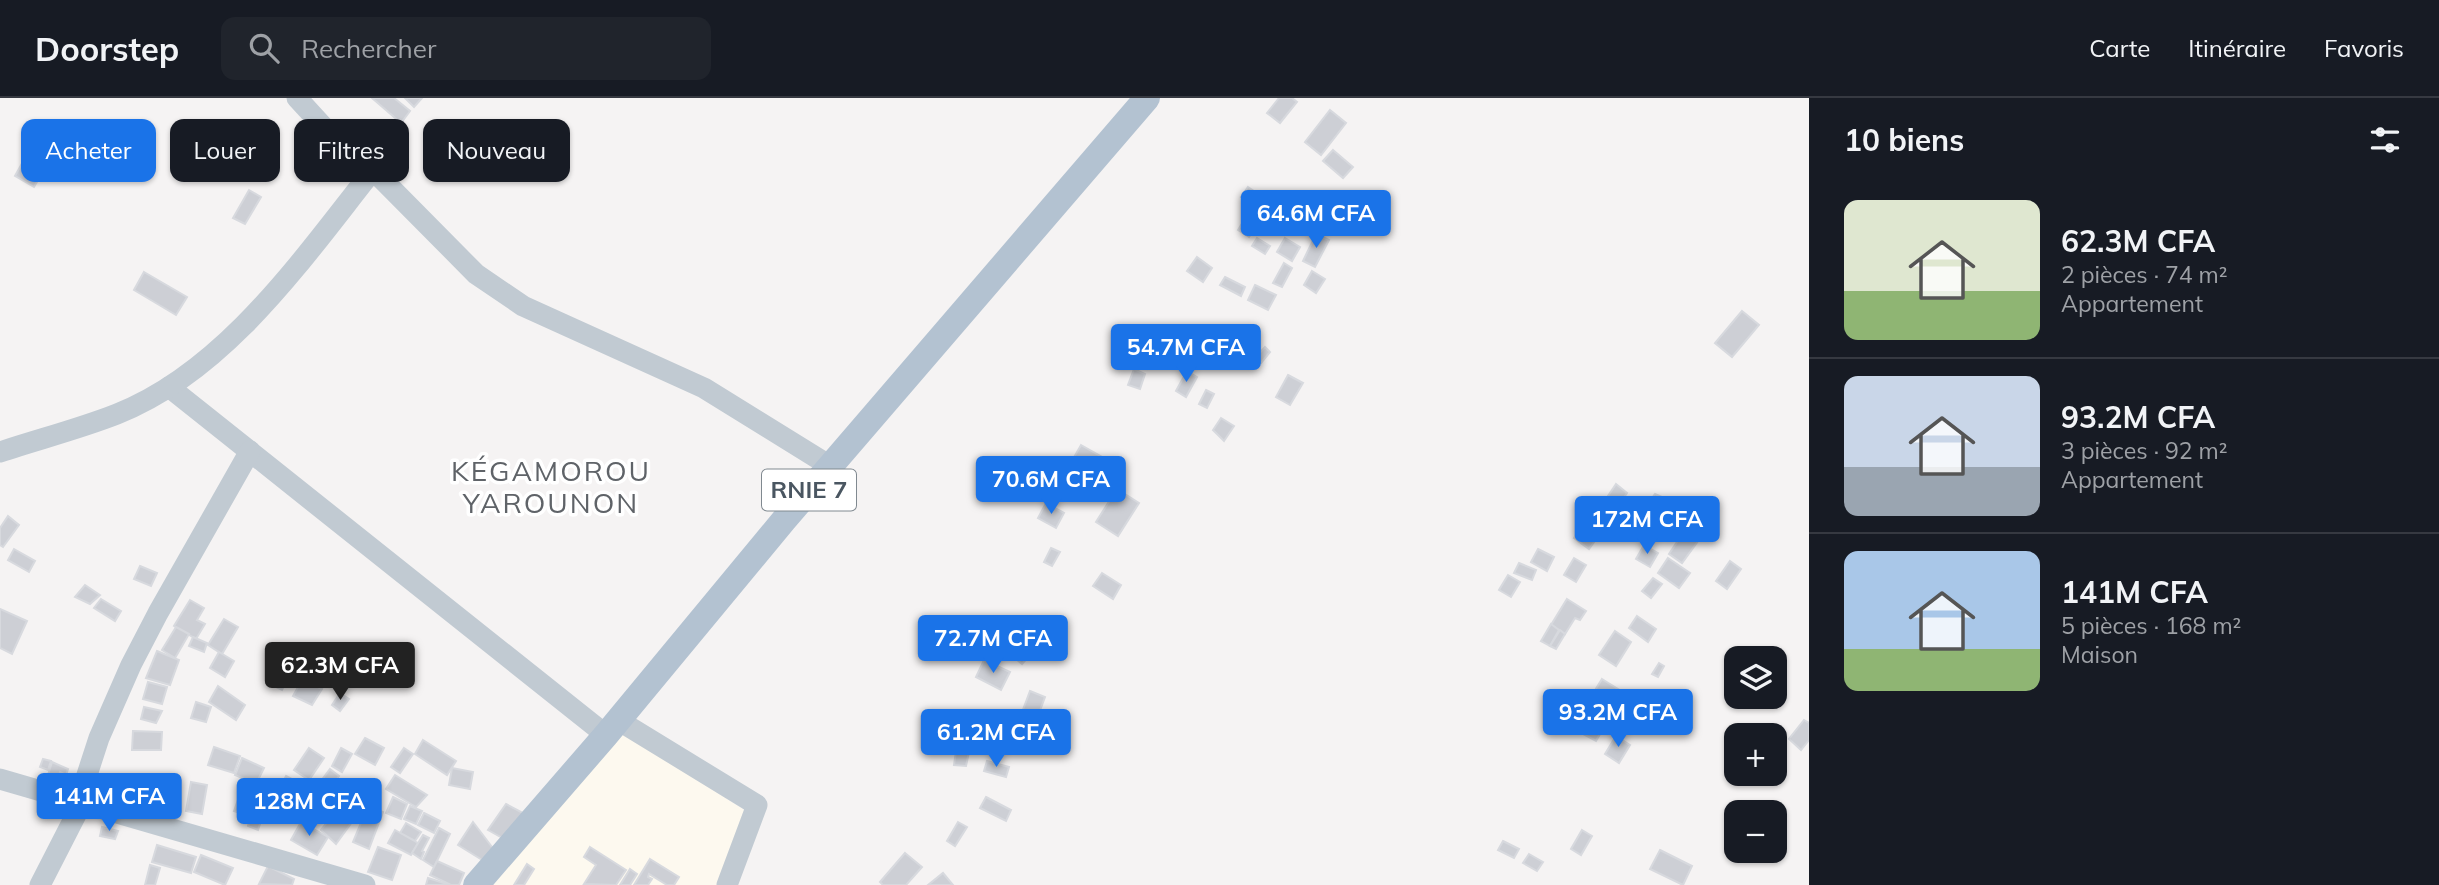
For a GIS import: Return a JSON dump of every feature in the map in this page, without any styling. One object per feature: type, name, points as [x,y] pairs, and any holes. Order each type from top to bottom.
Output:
[{"type":"main road","name":"RNIE 7","points":[[476,885],[830,466],[1147,98]]},
{"type":"street","points":[[297,98],[316,119]]},
{"type":"street","points":[[0,452],[118,414],[169,387],[202,363],[265,305],[363,182]]},
{"type":"street","points":[[385,182],[476,274],[523,306],[704,388],[830,466]]},
{"type":"street","points":[[169,387],[612,727],[757,805],[727,885]]},
{"type":"street","points":[[40,885],[82,803],[86,778],[99,738],[131,665],[250,451]]},
{"type":"street","points":[[0,779],[365,885]]},
{"type":"shaded area","points":[[622,732],[744,810],[717,885],[488,885]]},
{"type":"building","points":[[372,98],[394,98],[410,111],[404,119],[396,119]]},
{"type":"building","points":[[405,98],[422,98],[414,107]]},
{"type":"building","points":[[1279,98],[1292,98],[1297,102],[1280,123],[1267,113]]},
{"type":"building","points":[[1330,110],[1346,123],[1321,155],[1305,142]]},
{"type":"building","points":[[1333,150],[1353,167],[1343,178],[1323,161]]},
{"type":"building","points":[[21,165],[21,179],[15,176]]},
{"type":"building","points":[[1248,187],[1270,202],[1263,212],[1241,197]]},
{"type":"building","points":[[249,190],[261,197],[245,224],[233,218]]},
{"type":"building","points":[[1295,202],[1299,206],[1289,220],[1284,216]]},
{"type":"building","points":[[1280,204],[1285,207],[1279,215],[1274,212]]},
{"type":"building","points":[[1246,217],[1258,224],[1249,237],[1238,230]]},
{"type":"building","points":[[1316,234],[1329,240],[1315,267],[1303,261]]},
{"type":"building","points":[[1257,238],[1270,246],[1265,254],[1252,246]]},
{"type":"building","points":[[1285,238],[1300,247],[1292,261],[1277,252]]},
{"type":"building","points":[[1197,257],[1212,268],[1203,282],[1187,271]]},
{"type":"building","points":[[1284,263],[1292,268],[1282,287],[1273,283]]},
{"type":"building","points":[[1312,271],[1325,279],[1316,293],[1304,285]]},
{"type":"building","points":[[144,272],[187,297],[176,315],[134,290]]},
{"type":"building","points":[[1225,277],[1245,287],[1241,296],[1220,285]]},
{"type":"building","points":[[1255,285],[1276,295],[1268,310],[1248,300]]},
{"type":"building","points":[[1742,311],[1759,325],[1732,357],[1715,343]]},
{"type":"building","points":[[1265,347],[1270,352],[1261,363],[1255,358]]},
{"type":"building","points":[[1140,356],[1150,361],[1147,369],[1136,364]]},
{"type":"building","points":[[1134,369],[1145,374],[1140,389],[1128,385]]},
{"type":"building","points":[[1187,371],[1197,377],[1186,397],[1176,391]]},
{"type":"building","points":[[1288,375],[1303,383],[1290,405],[1276,397]]},
{"type":"building","points":[[1206,390],[1214,394],[1207,408],[1199,404]]},
{"type":"building","points":[[1221,418],[1234,426],[1224,441],[1213,430]]},
{"type":"building","points":[[1081,445],[1102,457],[1095,470],[1073,459]]},
{"type":"building","points":[[1616,484],[1627,493],[1611,516],[1600,508]]},
{"type":"building","points":[[1117,489],[1139,503],[1118,536],[1096,522]]},
{"type":"building","points":[[1655,494],[1664,498],[1659,506],[1650,501]]},
{"type":"building","points":[[1046,503],[1064,513],[1056,528],[1038,518]]},
{"type":"building","points":[[1590,514],[1606,525],[1589,549],[1574,538]]},
{"type":"building","points":[[8,516],[19,525],[3,547],[0,545],[0,528]]},
{"type":"building","points":[[1687,527],[1701,537],[1682,563],[1669,554]]},
{"type":"building","points":[[1644,545],[1658,553],[1650,567],[1636,559]]},
{"type":"building","points":[[1051,548],[1060,552],[1052,566],[1044,562]]},
{"type":"building","points":[[14,549],[35,561],[29,572],[8,560]]},
{"type":"building","points":[[1538,549],[1554,557],[1547,571],[1531,562]]},
{"type":"building","points":[[1574,558],[1586,565],[1576,582],[1564,575]]},
{"type":"building","points":[[1668,558],[1690,573],[1679,588],[1658,573]]},
{"type":"building","points":[[1730,561],[1741,569],[1727,589],[1716,581]]},
{"type":"building","points":[[1519,563],[1536,570],[1532,580],[1514,573]]},
{"type":"building","points":[[140,566],[157,573],[151,586],[134,579]]},
{"type":"building","points":[[1102,573],[1121,585],[1113,599],[1093,586]]},
{"type":"building","points":[[1508,575],[1520,582],[1511,597],[1499,590]]},
{"type":"building","points":[[1653,578],[1662,584],[1651,598],[1642,591]]},
{"type":"building","points":[[85,585],[100,595],[90,604],[75,597]]},
{"type":"building","points":[[101,599],[121,611],[115,621],[94,608]]},
{"type":"building","points":[[1567,599],[1586,611],[1580,620],[1575,618],[1565,634],[1551,625]]},
{"type":"building","points":[[190,600],[204,608],[197,620],[205,624],[196,639],[174,626]]},
{"type":"building","points":[[0,609],[27,621],[12,654],[0,648]]},
{"type":"building","points":[[1637,616],[1656,629],[1648,642],[1629,628]]},
{"type":"building","points":[[224,619],[238,627],[222,654],[208,645]]},
{"type":"building","points":[[1551,624],[1559,630],[1550,646],[1541,641]]},
{"type":"building","points":[[176,627],[189,634],[175,658],[162,650]]},
{"type":"building","points":[[1560,630],[1565,634],[1556,649],[1550,646]]},
{"type":"building","points":[[1016,631],[1036,648],[1022,664],[1002,647]]},
{"type":"building","points":[[1615,631],[1631,642],[1616,666],[1599,655]]},
{"type":"building","points":[[193,637],[207,643],[204,652],[189,646]]},
{"type":"building","points":[[157,651],[179,660],[170,685],[146,678]]},
{"type":"building","points":[[219,652],[234,661],[225,677],[210,668]]},
{"type":"building","points":[[984,660],[1010,672],[1001,690],[976,677]]},
{"type":"building","points":[[1659,663],[1664,666],[1658,677],[1652,674]]},
{"type":"building","points":[[273,665],[290,673],[282,690],[266,682]]},
{"type":"building","points":[[1602,679],[1626,694],[1617,708],[1594,692]]},
{"type":"building","points":[[302,680],[322,689],[312,705],[293,696]]},
{"type":"building","points":[[148,682],[167,687],[162,704],[143,699]]},
{"type":"building","points":[[218,686],[245,705],[236,720],[209,702]]},
{"type":"building","points":[[1030,691],[1045,697],[1033,729],[1018,723]]},
{"type":"building","points":[[340,693],[349,699],[340,711],[332,705]]},
{"type":"building","points":[[1570,693],[1576,697],[1569,707],[1564,703]]},
{"type":"building","points":[[196,702],[211,707],[206,722],[191,718]]},
{"type":"building","points":[[144,707],[162,711],[156,723],[141,719]]},
{"type":"building","points":[[975,715],[986,716],[985,733],[975,733]]},
{"type":"building","points":[[1804,720],[1809,723],[1809,740],[1801,750],[1789,739]]},
{"type":"building","points":[[1586,726],[1600,734],[1596,741],[1581,733]]},
{"type":"building","points":[[133,731],[162,732],[161,750],[132,750]]},
{"type":"building","points":[[1616,736],[1630,745],[1619,763],[1605,754]]},
{"type":"building","points":[[976,737],[983,739],[981,747],[974,745]]},
{"type":"building","points":[[365,738],[384,748],[375,765],[355,754]]},
{"type":"building","points":[[423,740],[456,761],[447,775],[415,754]]},
{"type":"building","points":[[214,747],[240,756],[234,773],[208,765]]},
{"type":"building","points":[[309,748],[324,758],[309,780],[294,770]]},
{"type":"building","points":[[341,748],[352,754],[342,772],[332,766]]},
{"type":"building","points":[[404,748],[413,754],[400,773],[391,767]]},
{"type":"building","points":[[956,751],[969,752],[966,766],[954,765]]},
{"type":"building","points":[[242,758],[264,768],[256,784],[235,775]]},
{"type":"building","points":[[43,759],[51,761],[48,770],[40,767]]},
{"type":"building","points":[[987,761],[1009,767],[1006,777],[984,771]]},
{"type":"building","points":[[52,762],[68,769],[66,775],[60,772],[58,779],[48,775]]},
{"type":"building","points":[[452,768],[473,772],[470,789],[449,785]]},
{"type":"building","points":[[330,769],[339,776],[331,788],[321,781]]},
{"type":"building","points":[[395,775],[427,795],[416,807],[386,789]]},
{"type":"building","points":[[286,776],[303,785],[291,808],[274,799]]},
{"type":"building","points":[[117,782],[130,785],[128,795],[115,792]]},
{"type":"building","points":[[191,782],[207,785],[202,814],[186,811]]},
{"type":"building","points":[[244,783],[260,789],[250,816],[234,811]]},
{"type":"building","points":[[141,785],[165,791],[162,805],[138,800]]},
{"type":"building","points":[[343,791],[356,798],[347,816],[334,810]]},
{"type":"building","points":[[393,797],[407,804],[401,819],[386,813]]},
{"type":"building","points":[[986,797],[1011,810],[1006,821],[980,808]]},
{"type":"building","points":[[304,800],[319,806],[313,819],[299,813]]},
{"type":"building","points":[[506,804],[525,814],[506,840],[488,830]]},
{"type":"building","points":[[368,806],[383,812],[369,849],[353,842]]},
{"type":"building","points":[[410,806],[422,811],[416,824],[404,819]]},
{"type":"building","points":[[254,808],[264,812],[258,830],[248,826]]},
{"type":"building","points":[[336,811],[352,822],[336,844],[321,830]]},
{"type":"building","points":[[424,813],[440,821],[434,833],[418,825]]},
{"type":"building","points":[[301,822],[328,837],[317,855],[291,840]]},
{"type":"building","points":[[473,822],[495,851],[487,863],[458,845]]},
{"type":"building","points":[[958,822],[967,827],[955,846],[947,841]]},
{"type":"building","points":[[406,823],[421,832],[415,841],[400,833]]},
{"type":"building","points":[[102,827],[118,831],[115,839],[100,836]]},
{"type":"building","points":[[439,828],[450,834],[434,867],[423,860]]},
{"type":"building","points":[[395,830],[418,843],[411,855],[388,843]]},
{"type":"building","points":[[1582,830],[1592,836],[1581,855],[1571,849]]},
{"type":"building","points":[[423,835],[429,838],[421,859],[412,853]]},
{"type":"building","points":[[1503,841],[1519,849],[1514,858],[1498,850]]},
{"type":"building","points":[[157,845],[196,857],[191,873],[152,862]]},
{"type":"building","points":[[378,847],[401,855],[392,880],[368,872]]},
{"type":"building","points":[[590,847],[626,870],[616,885],[584,884],[596,865],[584,857]]},
{"type":"building","points":[[1660,850],[1692,866],[1683,885],[1650,869]]},
{"type":"building","points":[[905,853],[922,867],[906,885],[883,885],[880,882]]},
{"type":"building","points":[[1529,854],[1543,862],[1537,871],[1523,863]]},
{"type":"building","points":[[201,855],[233,868],[225,885],[194,872]]},
{"type":"building","points":[[650,859],[679,877],[674,885],[667,885],[649,874],[648,877],[652,879],[648,885],[634,885]]},
{"type":"building","points":[[437,861],[464,873],[459,885],[451,885],[430,875]]},
{"type":"building","points":[[527,864],[534,869],[524,885],[514,885]]},
{"type":"building","points":[[150,865],[160,868],[155,885],[145,885]]},
{"type":"building","points":[[268,866],[294,879],[292,885],[259,884]]},
{"type":"building","points":[[630,869],[637,874],[630,885],[620,885]]},
{"type":"building","points":[[943,873],[953,885],[928,885]]},
{"type":"building","points":[[428,878],[450,885],[426,885]]},
{"type":"district","name":"KÉGAMOROU YAROUNON","points":[[551,487]]}]
